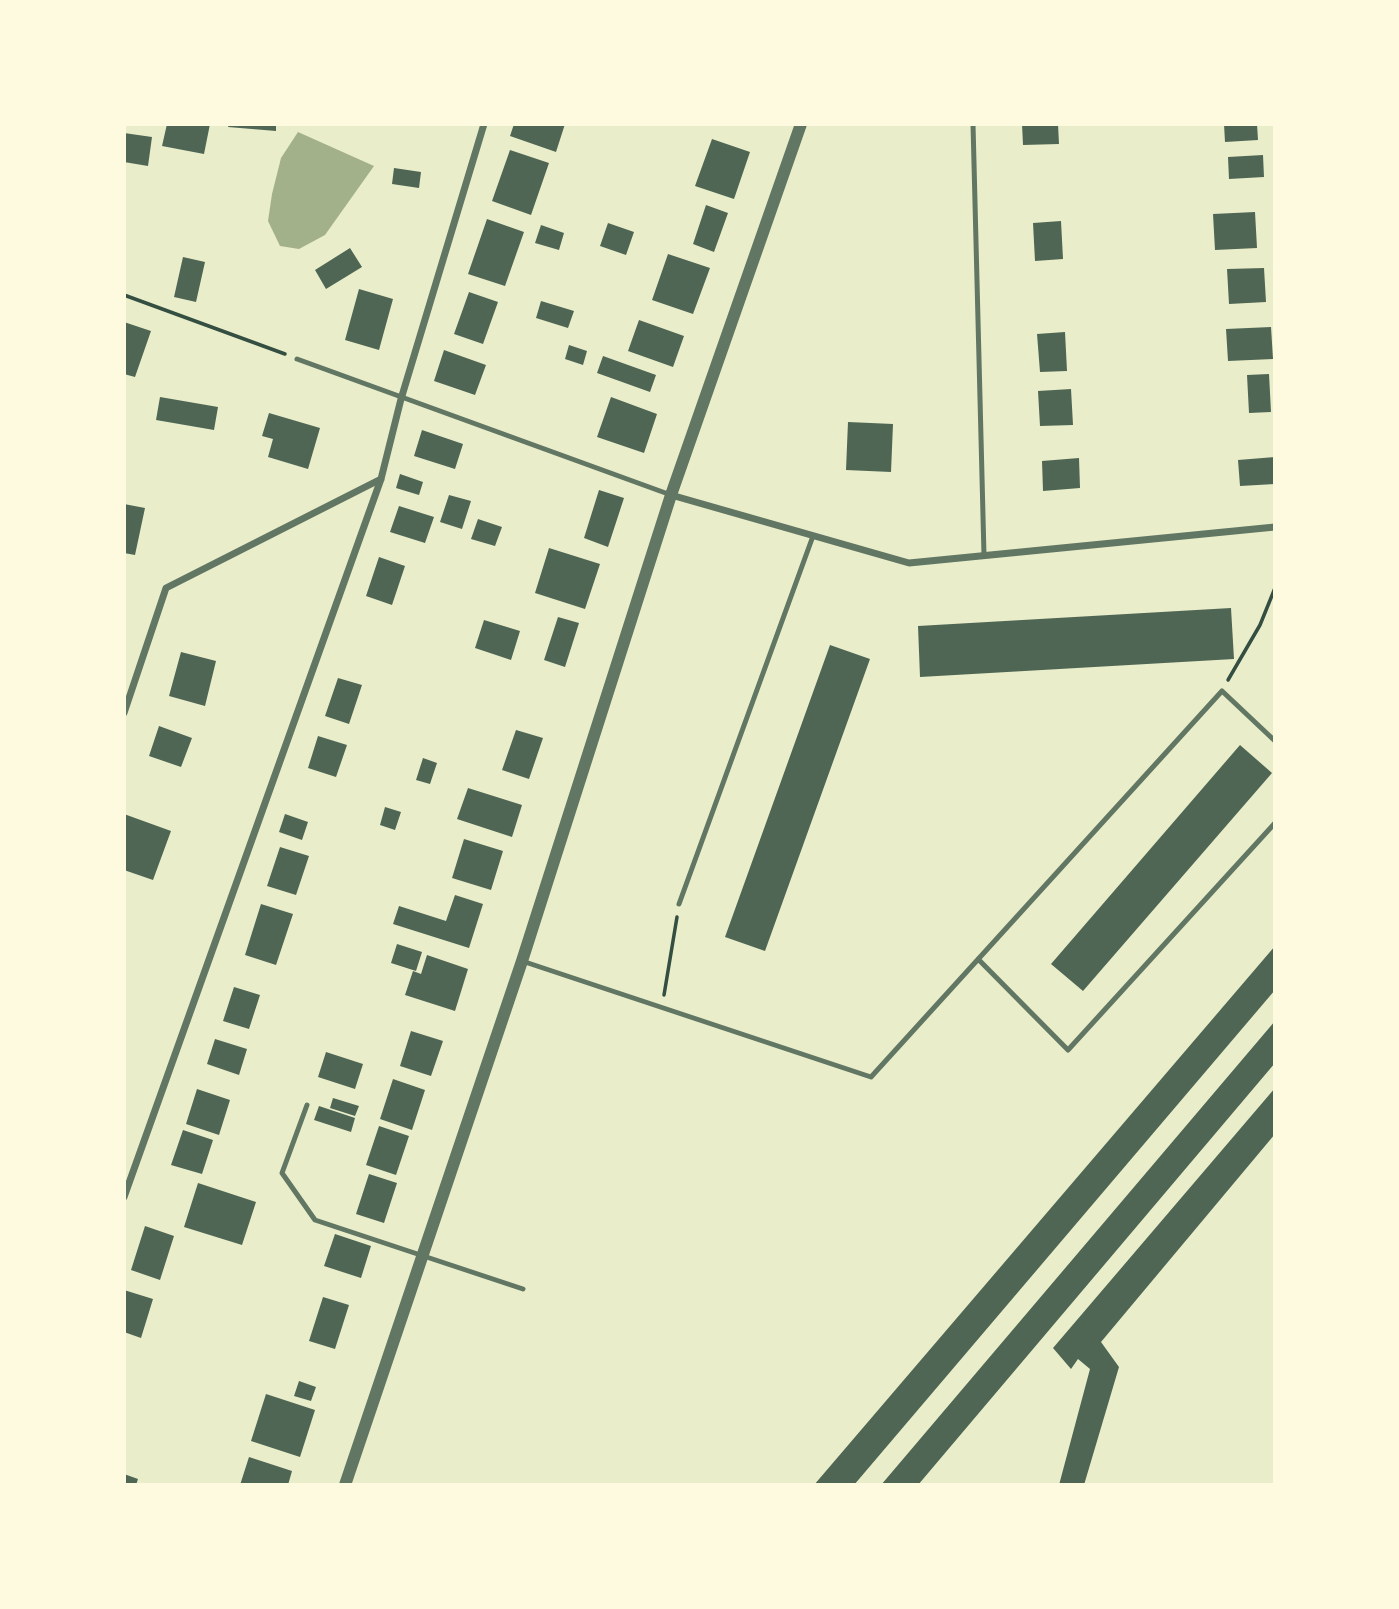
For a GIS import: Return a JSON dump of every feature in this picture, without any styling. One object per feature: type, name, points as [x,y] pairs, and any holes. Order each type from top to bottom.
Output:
[{"type":"street","points":[[124,1197],[381,479],[401,399],[484,124]]},
{"type":"street","points":[[345,1485],[419,1257],[522,961],[671,495],[801,124]]},
{"type":"street","points":[[124,713],[166,588],[381,479]]},
{"type":"street","points":[[671,495],[909,563],[1275,527]]},
{"type":"lane","points":[[973,124],[984,555]]},
{"type":"lane","points":[[296,359],[671,495]]},
{"type":"lane","points":[[679,904],[813,536]]},
{"type":"lane","points":[[522,961],[871,1077],[1222,691],[1275,740]]},
{"type":"lane","points":[[978,959],[1068,1050],[1275,822]]},
{"type":"lane","points":[[307,1105],[282,1173],[315,1220],[419,1257],[523,1289]]},
{"type":"path","points":[[124,295],[296,359]]},
{"type":"path","points":[[1222,691],[1260,625],[1275,588]]},
{"type":"path","points":[[662,1008],[679,904]]},
{"type":"shaded area","points":[[298,132],[374,166],[325,235],[299,249],[280,246],[268,221],[281,158]]},
{"type":"building","points":[[167,124],[210,124],[204,154],[162,146]]},
{"type":"building","points":[[229,124],[276,124],[276,131],[228,127]]},
{"type":"building","points":[[514,124],[565,124],[556,152],[510,136]]},
{"type":"building","points":[[1022,124],[1058,124],[1059,144],[1023,145]]},
{"type":"building","points":[[1224,124],[1257,124],[1258,140],[1225,142]]},
{"type":"building","points":[[124,133],[152,137],[148,166],[124,162]]},
{"type":"building","points":[[712,139],[750,152],[734,199],[695,186]]},
{"type":"building","points":[[510,150],[549,163],[531,215],[492,201]]},
{"type":"building","points":[[1263,155],[1264,177],[1229,179],[1228,157]]},
{"type":"building","points":[[394,168],[421,172],[419,188],[392,184]]},
{"type":"building","points":[[706,205],[728,213],[714,252],[693,244]]},
{"type":"building","points":[[1255,212],[1257,248],[1215,250],[1213,214]]},
{"type":"building","points":[[487,219],[524,232],[505,286],[468,274]]},
{"type":"building","points":[[1061,221],[1063,259],[1035,261],[1033,223]]},
{"type":"building","points":[[608,223],[634,232],[626,255],[600,246]]},
{"type":"building","points":[[541,225],[564,233],[559,250],[535,243]]},
{"type":"building","points":[[350,248],[362,267],[326,289],[315,270]]},
{"type":"building","points":[[668,254],[710,268],[693,314],[652,300]]},
{"type":"building","points":[[183,257],[205,262],[196,302],[174,297]]},
{"type":"building","points":[[1264,268],[1266,302],[1229,304],[1227,269]]},
{"type":"building","points":[[359,289],[393,299],[379,350],[345,340]]},
{"type":"building","points":[[469,292],[498,302],[483,344],[454,334]]},
{"type":"building","points":[[541,301],[574,311],[568,328],[536,318]]},
{"type":"building","points":[[639,320],[684,336],[673,367],[628,351]]},
{"type":"building","points":[[124,322],[151,331],[135,377],[124,374]]},
{"type":"building","points":[[1271,327],[1273,359],[1228,361],[1226,329]]},
{"type":"building","points":[[1065,332],[1067,371],[1040,372],[1037,334]]},
{"type":"building","points":[[569,345],[587,351],[583,365],[565,359]]},
{"type":"building","points":[[444,350],[486,365],[475,395],[434,381]]},
{"type":"building","points":[[603,356],[656,375],[650,392],[597,373]]},
{"type":"building","points":[[1269,374],[1271,412],[1249,413],[1247,375]]},
{"type":"building","points":[[1071,389],[1073,425],[1040,426],[1038,391]]},
{"type":"building","points":[[160,397],[218,407],[214,430],[156,420]]},
{"type":"building","points":[[611,397],[657,414],[644,453],[597,437]]},
{"type":"building","points":[[269,413],[320,428],[308,469],[268,457],[273,439],[262,436]]},
{"type":"building","points":[[848,422],[893,424],[891,472],[846,470]]},
{"type":"building","points":[[422,430],[463,444],[455,469],[414,456]]},
{"type":"building","points":[[1275,457],[1275,484],[1240,486],[1238,460]]},
{"type":"building","points":[[1079,458],[1080,488],[1043,491],[1042,461]]},
{"type":"building","points":[[400,474],[423,482],[419,495],[396,488]]},
{"type":"building","points":[[599,490],[624,498],[608,547],[584,538]]},
{"type":"building","points":[[449,495],[471,501],[462,529],[440,522]]},
{"type":"building","points":[[124,504],[145,508],[135,555],[124,553]]},
{"type":"building","points":[[399,506],[434,517],[425,543],[390,532]]},
{"type":"building","points":[[478,519],[502,527],[495,546],[471,539]]},
{"type":"building","points":[[549,548],[600,564],[585,609],[535,593]]},
{"type":"building","points":[[379,557],[405,566],[392,605],[366,596]]},
{"type":"building","points":[[1231,608],[1234,659],[920,677],[918,626]]},
{"type":"building","points":[[558,617],[579,623],[565,667],[544,660]]},
{"type":"building","points":[[484,620],[520,631],[511,660],[475,648]]},
{"type":"building","points":[[830,645],[870,659],[765,951],[725,937]]},
{"type":"building","points":[[181,652],[216,661],[205,706],[169,696]]},
{"type":"building","points":[[338,678],[362,685],[349,724],[325,716]]},
{"type":"building","points":[[159,726],[192,738],[181,767],[149,756]]},
{"type":"building","points":[[516,730],[543,738],[529,779],[502,770]]},
{"type":"building","points":[[318,736],[347,745],[336,777],[308,768]]},
{"type":"building","points":[[1240,745],[1272,773],[1083,991],[1051,964]]},
{"type":"building","points":[[423,758],[437,763],[430,784],[416,780]]},
{"type":"building","points":[[468,788],[522,805],[512,837],[457,819]]},
{"type":"building","points":[[385,807],[401,812],[395,830],[380,825]]},
{"type":"building","points":[[124,814],[171,831],[153,880],[124,870]]},
{"type":"building","points":[[285,814],[308,822],[302,840],[279,832]]},
{"type":"building","points":[[464,839],[503,851],[491,890],[452,878]]},
{"type":"building","points":[[280,847],[309,856],[296,895],[267,886]]},
{"type":"building","points":[[455,895],[483,904],[469,948],[393,924],[399,906],[446,921]]},
{"type":"building","points":[[261,904],[293,914],[276,965],[245,955]]},
{"type":"building","points":[[397,944],[422,952],[416,971],[391,963]]},
{"type":"building","points":[[1275,946],[1275,990],[854,1485],[814,1485]]},
{"type":"building","points":[[427,955],[468,969],[455,1011],[405,995],[413,971],[421,974]]},
{"type":"building","points":[[234,987],[260,995],[249,1029],[223,1021]]},
{"type":"building","points":[[1275,1021],[1275,1063],[918,1485],[881,1485]]},
{"type":"building","points":[[411,1031],[443,1041],[431,1076],[400,1066]]},
{"type":"building","points":[[215,1039],[247,1049],[239,1075],[207,1064]]},
{"type":"building","points":[[326,1052],[363,1064],[355,1089],[318,1077]]},
{"type":"building","points":[[393,1079],[425,1090],[412,1130],[380,1119]]},
{"type":"building","points":[[1275,1088],[1275,1134],[1101,1342],[1119,1367],[1084,1485],[1059,1485],[1090,1369],[1078,1359],[1071,1369],[1053,1348]]},
{"type":"building","points":[[197,1089],[230,1100],[219,1135],[186,1124]]},
{"type":"building","points":[[333,1098],[359,1106],[355,1116],[330,1108]]},
{"type":"building","points":[[319,1106],[355,1118],[351,1132],[314,1120]]},
{"type":"building","points":[[379,1126],[409,1136],[396,1175],[366,1165]]},
{"type":"building","points":[[183,1130],[213,1140],[202,1174],[171,1165]]},
{"type":"building","points":[[369,1174],[397,1183],[384,1223],[356,1214]]},
{"type":"building","points":[[198,1183],[256,1202],[242,1245],[184,1227]]},
{"type":"building","points":[[145,1226],[174,1236],[160,1280],[131,1270]]},
{"type":"building","points":[[335,1234],[371,1246],[361,1278],[324,1266]]},
{"type":"building","points":[[124,1290],[153,1299],[141,1338],[124,1332]]},
{"type":"building","points":[[323,1297],[349,1305],[335,1349],[309,1341]]},
{"type":"building","points":[[299,1381],[316,1387],[311,1401],[294,1396]]},
{"type":"building","points":[[266,1394],[315,1410],[300,1457],[251,1441]]},
{"type":"building","points":[[249,1457],[292,1471],[288,1485],[240,1485]]},
{"type":"building","points":[[124,1474],[138,1479],[136,1485],[124,1485]]}]
